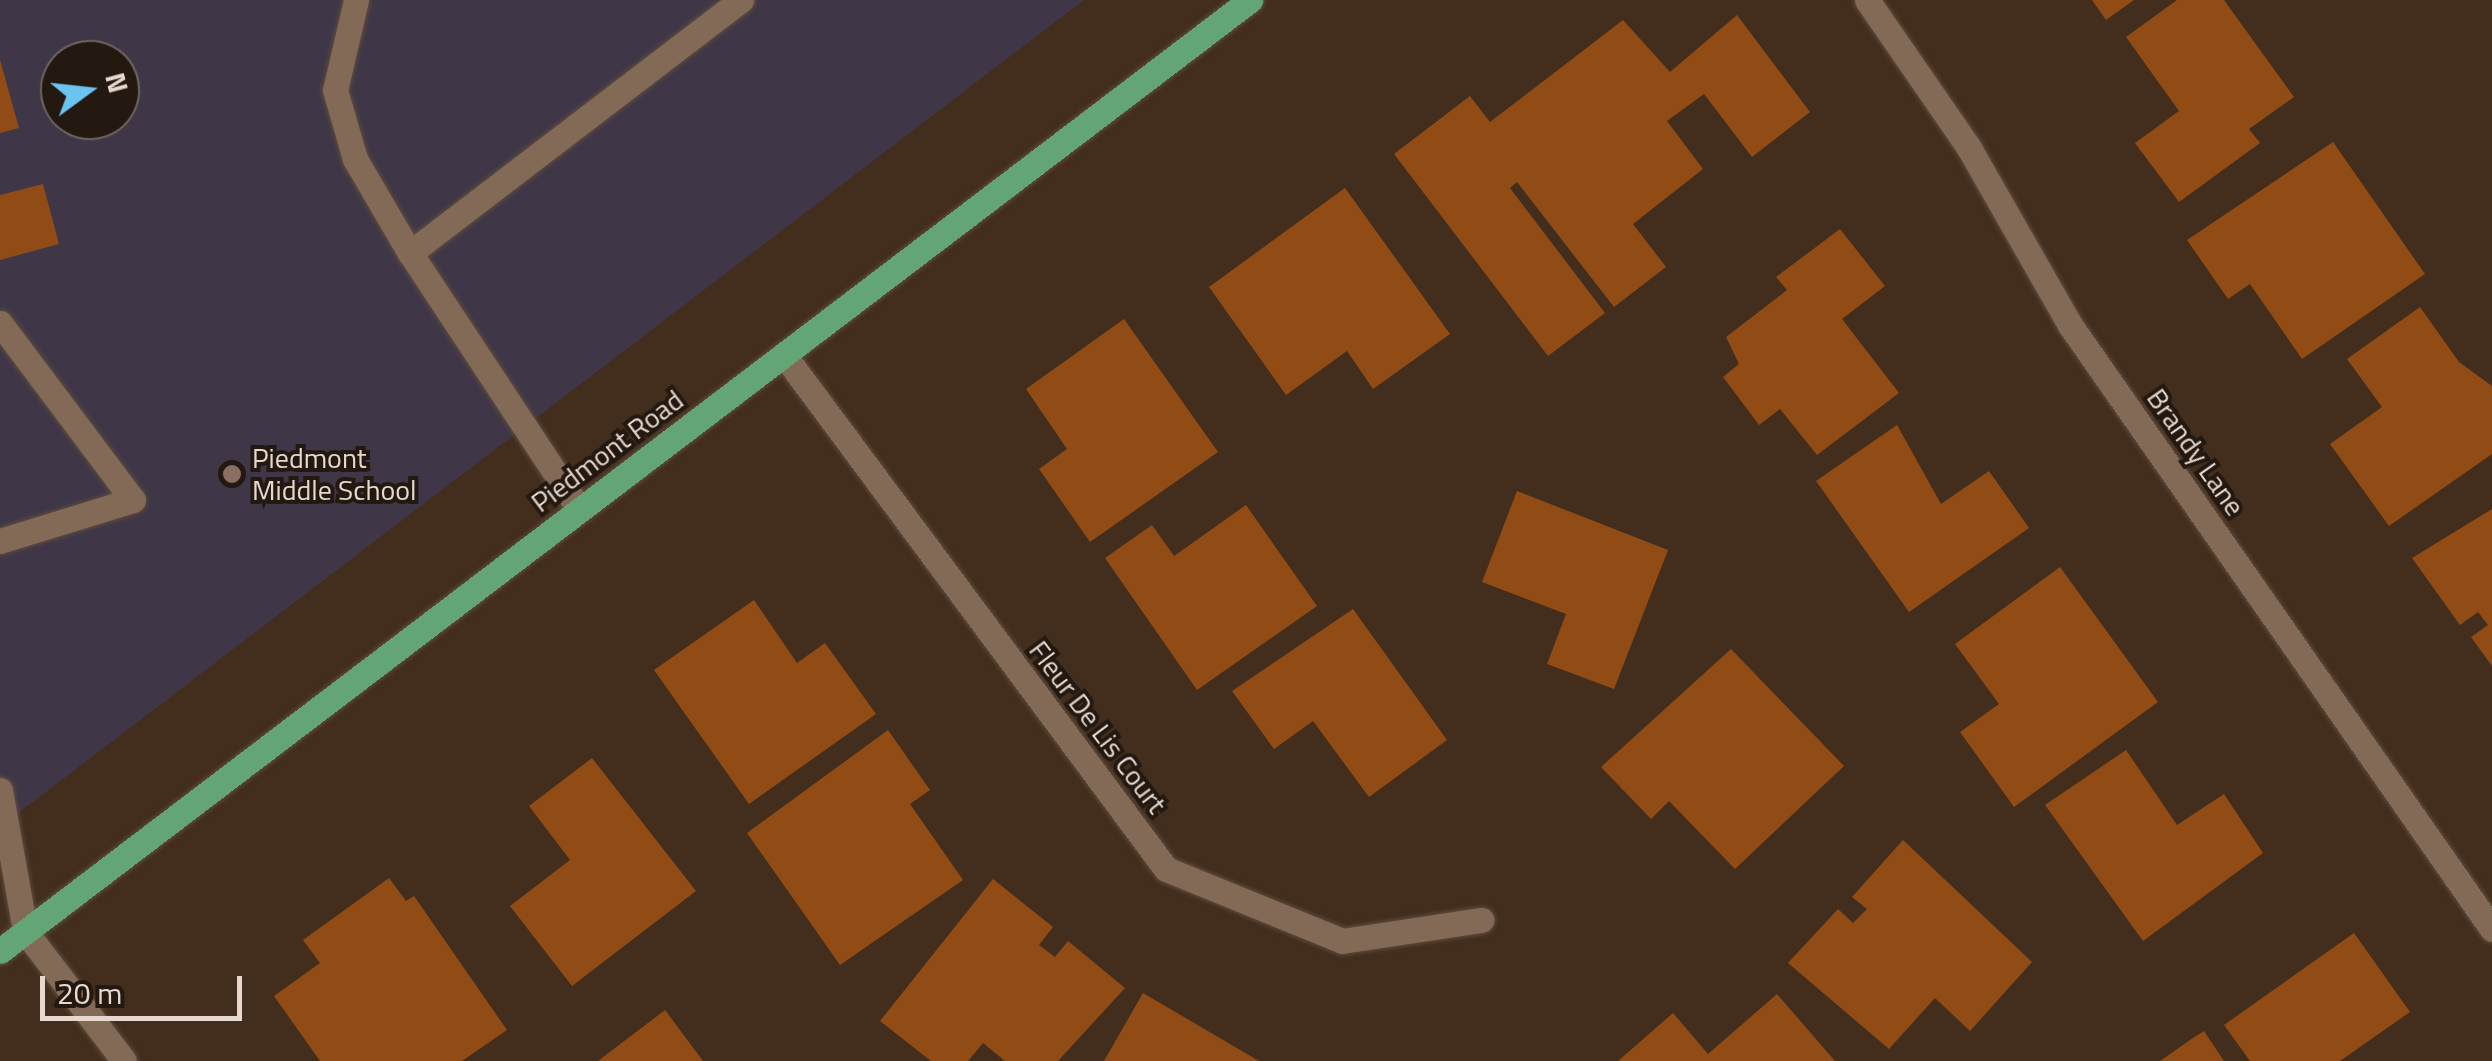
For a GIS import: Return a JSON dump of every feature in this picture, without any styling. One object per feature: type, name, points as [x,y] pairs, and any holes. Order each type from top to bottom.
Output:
[{"type":"main road","name":"Piedmont Road","points":[[0,951],[1250,0]]},
{"type":"street","points":[[356,0],[334,90],[356,159],[410,253],[579,509]]},
{"type":"street","points":[[410,253],[741,0]]},
{"type":"street","name":"Brandy Lane","points":[[1868,0],[1970,148],[2070,324],[2492,929]]},
{"type":"street","points":[[0,323],[133,500],[0,542]]},
{"type":"street","name":"Fleur De Lis Court","points":[[784,355],[1166,869],[1342,941],[1480,920]]},
{"type":"street","points":[[0,790],[26,931],[124,1061]]},
{"type":"shaded area","name":"Piedmont Middle School","points":[[0,0],[1084,0],[0,827]]},
{"type":"building","points":[[2092,0],[2134,0],[2106,20]]},
{"type":"building","points":[[2177,0],[2224,0],[2294,97],[2249,129],[2260,143],[2179,202],[2135,143],[2179,111],[2126,37]]},
{"type":"building","points":[[1737,15],[1810,112],[1752,157],[1704,94],[1667,121],[1703,169],[1633,224],[1666,267],[1614,307],[1517,182],[1510,188],[1605,313],[1548,356],[1394,154],[1470,96],[1490,122],[1623,20],[1670,72]]},
{"type":"building","points":[[0,60],[19,128],[0,133]]},
{"type":"building","points":[[2333,142],[2425,274],[2302,359],[2250,284],[2228,299],[2187,240]]},
{"type":"building","points":[[43,184],[59,244],[0,260],[0,195]]},
{"type":"building","points":[[1345,188],[1450,334],[1373,389],[1347,351],[1286,395],[1209,287]]},
{"type":"building","points":[[1840,229],[1885,286],[1842,319],[1899,393],[1817,455],[1780,409],[1759,425],[1723,377],[1739,364],[1726,337],[1787,290],[1776,277]]},
{"type":"building","points":[[2420,307],[2459,362],[2492,386],[2492,454],[2389,526],[2330,444],[2382,407],[2347,359]]},
{"type":"building","points":[[1124,319],[1218,452],[1090,542],[1039,469],[1067,449],[1026,389]]},
{"type":"building","points":[[1897,425],[1941,504],[1989,471],[2029,528],[1909,612],[1816,481]]},
{"type":"building","points":[[1517,491],[1668,550],[1614,689],[1547,664],[1566,614],[1482,582]]},
{"type":"building","points":[[1246,505],[1317,606],[1197,690],[1105,558],[1152,525],[1174,556]]},
{"type":"building","points":[[2492,509],[2492,666],[2471,637],[2488,625],[2478,612],[2460,625],[2412,558]]},
{"type":"building","points":[[2060,567],[2158,702],[2014,807],[1960,732],[1999,704],[1955,644]]},
{"type":"building","points":[[754,600],[797,663],[825,643],[876,714],[749,804],[654,670]]},
{"type":"building","points":[[1353,609],[1447,740],[1369,797],[1313,721],[1274,749],[1232,691]]},
{"type":"building","points":[[1731,649],[1844,766],[1735,869],[1669,801],[1651,819],[1601,767]]},
{"type":"building","points":[[888,730],[930,790],[910,804],[963,880],[840,965],[747,833]]},
{"type":"building","points":[[2126,750],[2177,825],[2224,794],[2263,853],[2143,941],[2045,805]]},
{"type":"building","points":[[592,758],[696,891],[572,986],[510,906],[570,860],[529,806]]},
{"type":"building","points":[[1903,840],[2032,962],[1970,1031],[1935,998],[1889,1049],[1788,963],[1838,909],[1853,923],[1867,909],[1852,897]]},
{"type":"building","points":[[389,878],[406,901],[414,896],[507,1030],[462,1061],[320,1061],[274,996],[320,963],[303,940]]},
{"type":"building","points":[[993,879],[1053,927],[1039,945],[1055,957],[1068,941],[1125,988],[1058,1061],[1005,1061],[983,1043],[968,1061],[931,1061],[880,1021]]},
{"type":"building","points":[[2354,933],[2410,1012],[2340,1061],[2250,1061],[2224,1025]]},
{"type":"building","points":[[1143,993],[1259,1061],[1104,1061]]},
{"type":"building","points":[[1777,994],[1835,1061],[1618,1061],[1673,1013],[1708,1054]]},
{"type":"building","points":[[665,1010],[703,1061],[598,1061]]},
{"type":"building","points":[[2204,1031],[2224,1061],[2160,1061],[2190,1040]]},
{"type":"place","name":"Piedmont Middle School","points":[[232,474]]}]
